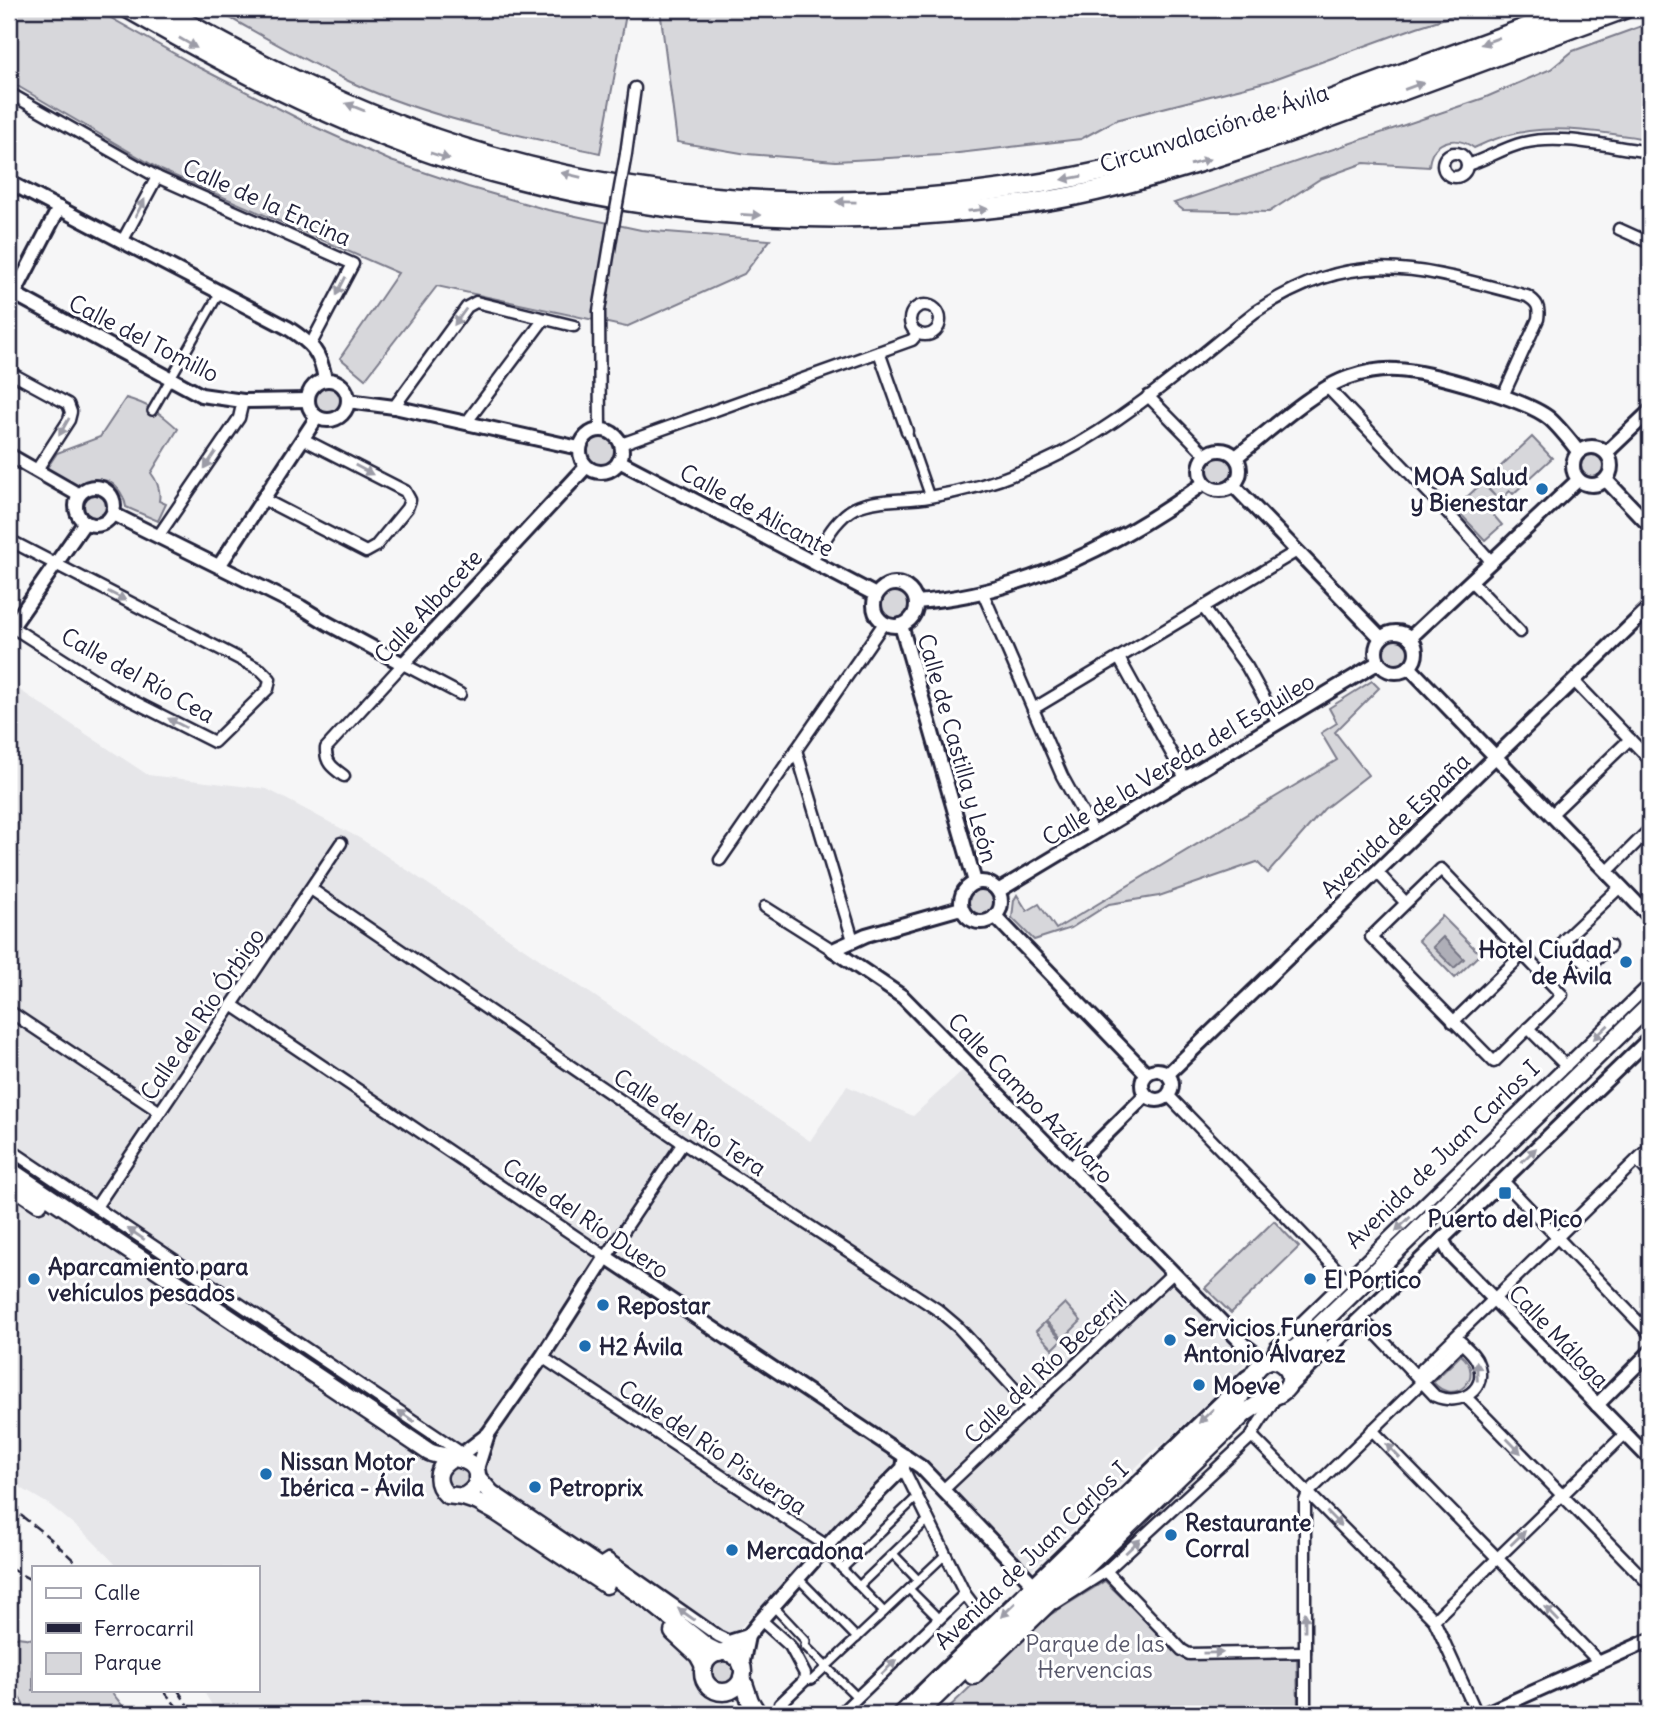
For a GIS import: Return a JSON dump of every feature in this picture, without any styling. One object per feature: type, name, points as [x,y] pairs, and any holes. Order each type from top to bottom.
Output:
[{"type":"highway","name":"Circunvalación de Ávila","points":[[129,9],[244,73],[317,108],[405,144],[472,166],[550,187],[683,210],[848,218],[980,210],[1091,192],[1149,177],[1282,135],[1624,9]]},
{"type":"highway","name":"Circunvalación de Ávila","points":[[162,9],[203,33],[330,97],[411,130],[471,149],[616,185],[748,200],[858,203],[994,191],[1085,176],[1146,161],[1284,117],[1577,9]]},
{"type":"highway","name":"Avenida de Juan Carlos I","points":[[918,1714],[1236,1405],[1263,1366],[1297,1347],[1650,1005]]},
{"type":"highway","name":"Avenida de Juan Carlos I","points":[[1290,1373],[1305,1355],[1650,1019]]},
{"type":"highway","points":[[9,1170],[429,1452],[466,1464],[491,1493],[661,1609],[707,1647],[725,1649],[736,1657],[750,1701],[758,1714]]},
{"type":"highway","points":[[9,1183],[423,1461],[447,1495],[478,1502],[496,1512],[676,1633],[698,1655],[704,1666],[706,1682],[713,1689],[733,1698],[747,1714]]},
{"type":"highway","points":[[1285,1365],[1290,1373],[1290,1382],[1277,1394],[1261,1393],[1255,1386],[1263,1366],[1285,1365]]},
{"type":"highway","name":"Avenida de Juan Carlos I","points":[[933,1714],[1245,1413],[1277,1394]]},
{"type":"highway","points":[[438,1479],[442,1467],[466,1464]]},
{"type":"highway","points":[[463,1497],[474,1489],[466,1464]]},
{"type":"highway","points":[[704,1666],[712,1655],[725,1649]]},
{"type":"highway","points":[[721,1692],[732,1690],[742,1671]]},
{"type":"street","points":[[600,430],[600,311],[635,88]]},
{"type":"street","name":"Calle de la Encina","points":[[9,93],[157,177],[353,264],[311,344]]},
{"type":"street","points":[[1467,165],[1499,149],[1526,142],[1580,143],[1643,151],[1650,155]]},
{"type":"street","name":"Calle de la Encina","points":[[123,240],[157,177]]},
{"type":"street","points":[[9,182],[288,328],[311,344],[322,363],[325,380]]},
{"type":"street","points":[[11,297],[59,208]]},
{"type":"street","points":[[1619,229],[1650,243]]},
{"type":"street","points":[[811,562],[834,527],[855,508],[930,497],[996,481],[1030,468],[1088,439],[1276,298],[1325,276],[1380,267],[1429,271],[1527,296],[1535,301],[1539,310],[1538,319],[1503,396]]},
{"type":"street","points":[[152,411],[220,291]]},
{"type":"street","name":"Calle del Tomillo","points":[[11,297],[201,395],[243,401],[308,400]]},
{"type":"street","points":[[394,407],[467,307],[476,302],[574,326]]},
{"type":"street","points":[[466,423],[544,319]]},
{"type":"street","points":[[621,444],[912,340],[918,333]]},
{"type":"street","points":[[879,352],[930,497]]},
{"type":"street","points":[[1236,457],[1327,387],[1349,377],[1373,371],[1398,370],[1503,396],[1549,418],[1578,452]]},
{"type":"street","points":[[9,372],[68,404],[71,412],[69,420],[36,471]]},
{"type":"street","points":[[325,380],[342,385],[348,401],[340,416],[329,420],[317,417],[308,400],[315,385],[325,380]]},
{"type":"street","points":[[1327,387],[1448,513],[1491,562]]},
{"type":"street","points":[[1148,396],[1206,456]]},
{"type":"street","points":[[159,535],[239,418],[243,401]]},
{"type":"street","points":[[348,401],[394,407],[579,448]]},
{"type":"street","points":[[1607,452],[1650,411]]},
{"type":"street","points":[[219,566],[317,417]]},
{"type":"street","points":[[600,430],[616,437],[621,444],[619,461],[604,472],[594,472],[586,467],[580,458],[579,448],[590,433],[600,430]]},
{"type":"street","points":[[263,499],[366,552],[374,547],[407,508],[410,500],[405,491],[303,439]]},
{"type":"street","points":[[1588,447],[1598,447],[1607,452],[1611,471],[1606,480],[1597,485],[1587,485],[1578,480],[1573,471],[1573,460],[1578,452],[1588,447]]},
{"type":"street","points":[[1216,450],[1227,451],[1236,457],[1241,466],[1240,477],[1234,486],[1224,491],[1213,490],[1204,483],[1200,474],[1201,464],[1206,456],[1216,450]]},
{"type":"street","points":[[9,455],[79,495]]},
{"type":"street","name":"Calle de Alicante","points":[[619,461],[876,595]]},
{"type":"street","name":"Calle Albacete","points":[[344,776],[329,765],[326,748],[332,740],[586,467]]},
{"type":"street","points":[[1410,638],[1578,480]]},
{"type":"street","points":[[1606,480],[1650,526]]},
{"type":"street","points":[[916,602],[982,591],[1034,576],[1083,557],[1151,521],[1204,483]]},
{"type":"street","points":[[91,486],[107,490],[114,501],[113,514],[104,523],[91,525],[85,522],[77,513],[79,495],[91,486]]},
{"type":"street","points":[[1234,486],[1381,638]]},
{"type":"street","points":[[113,514],[301,607],[460,694]]},
{"type":"street","name":"Calle del Río Cea","points":[[9,540],[56,565],[261,670],[270,679],[268,689],[214,742],[111,690],[10,628],[56,565],[85,522]]},
{"type":"street","points":[[1033,709],[1297,551]]},
{"type":"street","points":[[1471,581],[1520,632]]},
{"type":"street","points":[[893,583],[904,585],[912,592],[916,602],[915,612],[909,620],[892,626],[876,615],[873,605],[876,595],[883,587],[893,583]]},
{"type":"street","points":[[982,591],[1062,776],[1094,834]]},
{"type":"street","points":[[1203,607],[1247,667],[1278,723]]},
{"type":"street","name":"Avenida de España","points":[[1168,1074],[1650,607]]},
{"type":"street","points":[[720,860],[884,623]]},
{"type":"street","name":"Calle de Castilla y León","points":[[901,625],[975,882]]},
{"type":"street","points":[[1401,632],[1410,638],[1415,647],[1415,658],[1409,667],[1399,671],[1387,670],[1376,654],[1381,638],[1390,633],[1401,632]]},
{"type":"street","points":[[1119,658],[1185,778]]},
{"type":"street","name":"Calle de la Vereda del Esquileo","points":[[998,891],[1379,662]]},
{"type":"street","points":[[1409,667],[1650,917]]},
{"type":"street","points":[[1574,681],[1650,760]]},
{"type":"street","points":[[1552,814],[1630,739]]},
{"type":"street","points":[[796,750],[853,940]]},
{"type":"street","points":[[1607,872],[1650,829]]},
{"type":"street","name":"Calle del Río Órbigo","points":[[96,1207],[341,843]]},
{"type":"street","points":[[1441,869],[1522,955],[1562,995],[1494,1062],[1371,936],[1441,869]]},
{"type":"street","points":[[1377,872],[1405,902]]},
{"type":"street","points":[[984,881],[998,891],[1000,908],[995,916],[986,921],[967,917],[961,908],[961,898],[966,888],[975,882],[984,881]]},
{"type":"street","points":[[1611,946],[1589,967],[1564,940],[1621,886]]},
{"type":"street","name":"Calle del Río Tera","points":[[311,889],[683,1143],[938,1310],[958,1327],[1031,1406]]},
{"type":"street","name":"Calle Campo Azálvaro","points":[[765,907],[903,997],[1263,1366]]},
{"type":"street","points":[[833,950],[853,940],[961,908]]},
{"type":"street","points":[[995,916],[1146,1073]]},
{"type":"street","points":[[1453,1022],[1522,955]]},
{"type":"street","name":"Avenida de Juan Carlos I","points":[[899,1714],[1263,1366],[1275,1348],[1650,984]]},
{"type":"street","name":"Calle del Río Duero","points":[[232,1005],[606,1256],[904,1462],[921,1466],[1034,1585]]},
{"type":"street","points":[[9,1011],[159,1112]]},
{"type":"street","points":[[1528,1028],[1566,1066]]},
{"type":"street","name":"Avenida de Juan Carlos I","points":[[1277,1394],[1364,1321],[1442,1239],[1650,1038]]},
{"type":"street","points":[[1146,1073],[1158,1069],[1168,1074],[1173,1084],[1168,1095],[1157,1100],[1146,1096]]},
{"type":"street","points":[[1146,1073],[1142,1084],[1146,1096]]},
{"type":"street","points":[[1168,1095],[1346,1279]]},
{"type":"street","points":[[1071,1168],[1146,1096]]},
{"type":"street","points":[[466,1464],[542,1357],[606,1256],[683,1143]]},
{"type":"street","points":[[1305,1714],[1305,1501],[1308,1493],[1459,1340],[1494,1299],[1650,1147]]},
{"type":"street","points":[[9,1149],[466,1464]]},
{"type":"street","points":[[1637,1160],[1650,1174]]},
{"type":"street","points":[[1503,1181],[1650,1334]]},
{"type":"street","name":"Calle Málaga","points":[[1442,1239],[1450,1254],[1650,1458]]},
{"type":"street","name":"Calle del Río Becerril","points":[[943,1490],[1173,1273]]},
{"type":"street","points":[[1364,1321],[1435,1396],[1445,1400],[1456,1401],[1466,1397],[1476,1387],[1480,1373],[1476,1359],[1459,1340]]},
{"type":"street","points":[[1597,1405],[1650,1352]]},
{"type":"street","name":"Calle del Río Pisuerga","points":[[542,1357],[825,1548]]},
{"type":"street","points":[[1037,1614],[1106,1571],[1252,1436],[1256,1424],[1268,1412],[1277,1394]]},
{"type":"street","points":[[1466,1397],[1650,1585]]},
{"type":"street","points":[[1372,1430],[1600,1663]]},
{"type":"street","points":[[466,1464],[488,1434]]},
{"type":"street","points":[[1434,1620],[1625,1434]]},
{"type":"street","points":[[1252,1436],[1434,1620],[1477,1714]]},
{"type":"street","points":[[725,1649],[748,1636],[904,1462],[965,1594],[977,1610]]},
{"type":"street","points":[[842,1569],[918,1496]]},
{"type":"street","points":[[859,1586],[929,1519]]},
{"type":"street","points":[[825,1548],[884,1612]]},
{"type":"street","points":[[893,1554],[918,1580]]},
{"type":"street","points":[[783,1714],[780,1704],[804,1681],[812,1680],[946,1554]]},
{"type":"street","points":[[1106,1571],[1182,1650],[1189,1654],[1305,1651]]},
{"type":"street","points":[[799,1578],[857,1638]]},
{"type":"street","points":[[909,1589],[939,1619]]},
{"type":"street","points":[[840,1714],[965,1594]]},
{"type":"street","points":[[773,1606],[806,1641],[805,1646],[825,1668],[857,1697]]},
{"type":"street","points":[[761,1620],[790,1646],[802,1665],[804,1681]]},
{"type":"street","points":[[742,1671],[748,1636]]},
{"type":"street","points":[[1484,1714],[1650,1640]]},
{"type":"street","points":[[725,1649],[744,1649]]},
{"type":"shaded area","points":[[9,683],[148,775],[267,789],[361,839],[810,1141],[847,1086],[913,1116],[964,1069],[1240,1350],[1245,1362],[1235,1376],[1157,1447],[1032,1569],[906,1451],[814,1556],[727,1640],[700,1670],[705,1693],[727,1714],[217,1714],[204,1692],[259,1692],[259,1566],[117,1566],[90,1538],[50,1505],[9,1481]]},
{"type":"shaded area","points":[[1443,937],[1464,959],[1454,968],[1433,947]]},
{"type":"green space","points":[[9,9],[95,9],[200,68],[313,126],[391,161],[468,187],[548,210],[641,230],[770,240],[744,274],[626,327],[437,286],[365,379],[340,358],[398,273],[161,170],[9,81]]},
{"type":"green space","points":[[214,9],[627,9],[600,153],[468,123],[403,103],[324,69]]},
{"type":"green space","points":[[660,9],[1474,9],[1269,81],[1116,120],[1081,139],[941,155],[836,161],[747,154],[677,142]]},
{"type":"green space","points":[[1650,23],[1650,141],[1632,136],[1559,129],[1508,135],[1474,148],[1466,143],[1451,141],[1438,146],[1430,158],[1429,167],[1364,163],[1320,179],[1269,212],[1183,210],[1174,203],[1484,98],[1551,69],[1573,51]]},
{"type":"green space","points":[[328,387],[337,391],[341,400],[337,409],[328,413],[319,409],[315,400],[319,391]]},
{"type":"green space","points":[[126,398],[154,410],[178,429],[151,473],[160,493],[159,501],[166,504],[158,521],[126,507],[121,493],[111,483],[98,480],[79,487],[47,468],[57,453],[100,437]]},
{"type":"green space","points":[[600,436],[611,441],[616,452],[611,463],[600,468],[589,463],[584,452],[589,441]]},
{"type":"green space","points":[[1532,437],[1552,458],[1513,494],[1510,491],[1489,510],[1502,525],[1485,540],[1455,508],[1482,483],[1495,496],[1483,483]]},
{"type":"green space","points":[[1592,451],[1603,455],[1607,466],[1603,477],[1592,481],[1581,477],[1577,466],[1581,455]]},
{"type":"green space","points":[[1220,455],[1231,459],[1235,470],[1231,481],[1220,485],[1209,481],[1205,470],[1209,459]]},
{"type":"green space","points":[[95,492],[104,496],[108,505],[104,514],[95,518],[86,514],[82,505],[86,496]]},
{"type":"green space","points":[[895,590],[906,594],[910,605],[906,616],[895,620],[884,616],[880,605],[884,594]]},
{"type":"green space","points":[[1396,637],[1407,641],[1411,652],[1407,663],[1396,667],[1385,663],[1381,652],[1385,641]]},
{"type":"green space","points":[[1372,681],[1379,688],[1335,732],[1368,775],[1324,809],[1268,873],[1257,862],[1159,896],[1109,904],[1071,928],[1034,940],[1012,918],[1017,895],[1027,911],[1039,904],[1056,929],[1337,760],[1321,733],[1337,723],[1329,708]]},
{"type":"green space","points":[[981,887],[992,891],[996,902],[992,913],[981,917],[970,913],[966,902],[970,891]]},
{"type":"green space","points":[[1442,916],[1480,954],[1455,978],[1418,940]]},
{"type":"green space","points":[[1274,1221],[1299,1247],[1231,1313],[1205,1288]]},
{"type":"green space","points":[[1065,1303],[1081,1321],[1063,1339],[1046,1321]]},
{"type":"green space","points":[[1045,1322],[1062,1340],[1053,1349],[1036,1331]]},
{"type":"green space","points":[[1461,1355],[1471,1372],[1469,1380],[1458,1390],[1450,1392],[1441,1389],[1433,1382]]},
{"type":"green space","points":[[458,1466],[467,1469],[470,1478],[467,1487],[458,1490],[449,1487],[446,1478],[449,1469]]},
{"type":"green space","name":"Parque de las Hervencias","points":[[1105,1581],[1185,1659],[1297,1659],[1298,1714],[942,1714],[1037,1623]]},
{"type":"green space","points":[[9,1636],[32,1639],[32,1692],[112,1692],[129,1714],[28,1714],[9,1677]]},
{"type":"green space","points":[[723,1660],[732,1664],[736,1673],[732,1682],[723,1686],[714,1682],[710,1673],[714,1664]]},
{"type":"railway","points":[[9,1506],[80,1566]]},
{"type":"railway","points":[[9,1568],[32,1580]]},
{"type":"railway","points":[[165,1692],[183,1714]]},
{"type":"railway","points":[[179,1692],[193,1714]]},
{"type":"place","name":"MOA Salud y Bienestar","points":[[1542,489]]},
{"type":"place","name":"Hotel Ciudad de Ávila","points":[[1626,962]]},
{"type":"place","name":"Puerto del Pico","points":[[1505,1193]]},
{"type":"place","name":"Aparcamiento para vehículos pesados","points":[[34,1279]]},
{"type":"place","name":"El Portico","points":[[1310,1279]]},
{"type":"place","name":"Repostar","points":[[603,1305]]},
{"type":"place","name":"Servicios Funerarios Antonio Álvarez","points":[[1170,1340]]},
{"type":"place","name":"H2 Ávila","points":[[585,1346]]},
{"type":"place","name":"Moeve","points":[[1199,1385]]},
{"type":"place","name":"Nissan Motor Ibérica - Ávila","points":[[266,1474]]},
{"type":"place","name":"Petroprix","points":[[535,1487]]},
{"type":"place","name":"Restaurante Corral","points":[[1171,1535]]},
{"type":"place","name":"Mercadona","points":[[732,1550]]}]
